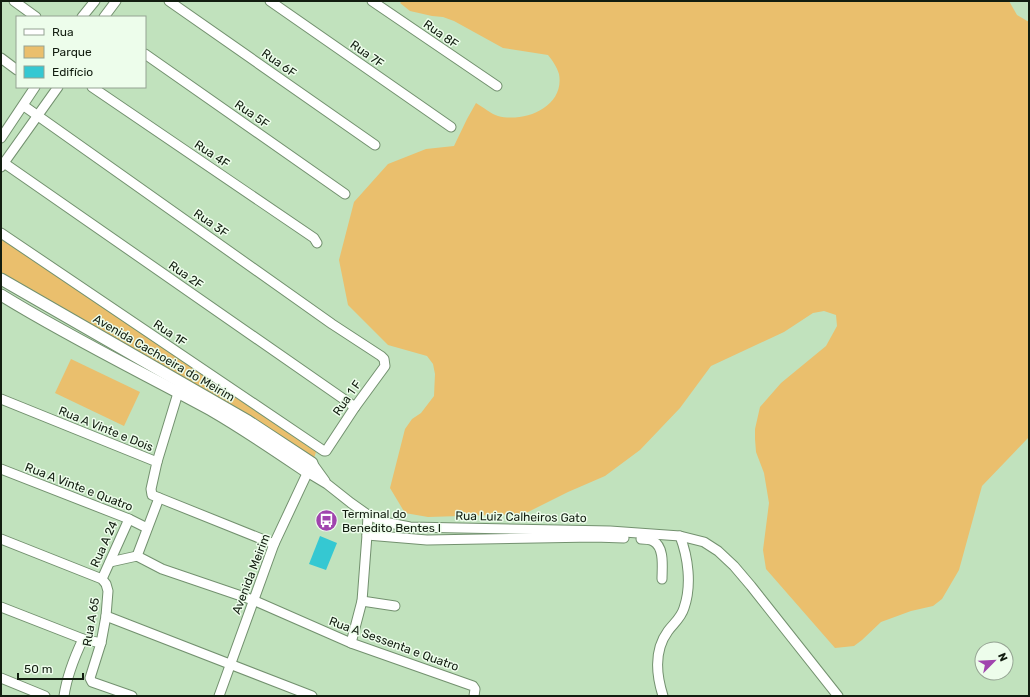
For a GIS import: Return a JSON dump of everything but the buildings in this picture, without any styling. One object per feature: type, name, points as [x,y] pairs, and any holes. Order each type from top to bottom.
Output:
[{"type":"street","points":[[14,1],[35,16]]},
{"type":"street","points":[[83,16],[95,1]]},
{"type":"street","points":[[105,16],[116,1]]},
{"type":"street","name":"Rua 6F","points":[[169,1],[375,145]]},
{"type":"street","name":"Rua 7F","points":[[270,1],[451,127]]},
{"type":"street","name":"Rua 8F","points":[[372,1],[497,86]]},
{"type":"street","name":"Rua 5F","points":[[146,55],[346,194]]},
{"type":"street","points":[[1,58],[16,69]]},
{"type":"street","points":[[3,132],[24,106],[34,88]]},
{"type":"street","points":[[2,165],[57,88]]},
{"type":"street","name":"Rua 4F","points":[[93,88],[314,238],[317,243]]},
{"type":"street","name":"Rua 3F","points":[[24,106],[332,324],[384,359]]},
{"type":"street","name":"Rua 2F","points":[[2,165],[355,407]]},
{"type":"street","name":"Rua 1F","points":[[1,233],[326,451]]},
{"type":"street","name":"Avenida Cachoeira do Meirim","points":[[1,278],[248,421],[310,468]]},
{"type":"street","name":"Avenida Cachoeira do Meirim","points":[[1,295],[86,345],[211,411],[310,468]]},
{"type":"street","name":"Rua 1 F","points":[[326,451],[355,407],[385,366],[384,359]]},
{"type":"street","points":[[157,462],[178,393]]},
{"type":"street","name":"Rua A Vinte e Dois","points":[[1,399],[157,462],[151,489],[152,494],[159,498]]},
{"type":"street","name":"Rua Luiz Calheiros Gato","points":[[310,468],[351,504],[368,515],[384,522],[410,527],[610,531],[680,536],[704,542],[718,551],[752,586],[838,696]]},
{"type":"street","name":"Avenida Meirim","points":[[219,696],[274,544],[310,468]]},
{"type":"street","name":"Rua A Vinte e Quatro","points":[[1,469],[129,519],[147,528]]},
{"type":"street","points":[[110,562],[137,556],[159,498],[274,544]]},
{"type":"street","points":[[351,643],[362,601],[368,515]]},
{"type":"street","name":"Rua A 24","points":[[102,579],[129,519]]},
{"type":"street","points":[[367,535],[427,540],[594,537],[650,539],[655,541],[661,550],[662,579]]},
{"type":"street","points":[[663,696],[657,676],[658,651],[668,631],[677,621],[684,609],[687,597],[688,569],[685,550],[680,536]]},
{"type":"street","points":[[1,539],[102,579]]},
{"type":"street","name":"Rua A Sessenta e Quatro","points":[[137,556],[162,569],[253,600],[351,643],[472,686],[475,689],[474,696]]},
{"type":"street","name":"Rua A 65","points":[[102,579],[106,584],[108,591],[106,616],[101,643],[90,680],[132,696]]},
{"type":"street","points":[[362,601],[395,606]]},
{"type":"street","points":[[1,607],[83,639],[101,643]]},
{"type":"street","points":[[106,616],[312,696]]},
{"type":"street","points":[[64,696],[66,681],[74,657],[83,639]]},
{"type":"street","points":[[1,678],[46,696]]},
{"type":"green space","points":[[402,1],[1009,1],[1017,15],[1029,22],[1029,437],[982,486],[959,570],[942,599],[933,606],[911,611],[881,622],[854,646],[835,648],[766,569],[763,550],[769,503],[764,473],[756,452],[755,429],[760,407],[781,383],[826,346],[837,326],[836,315],[824,311],[813,313],[784,332],[711,366],[680,408],[640,450],[605,476],[568,492],[524,514],[428,517],[405,513],[390,488],[405,429],[412,419],[421,413],[434,396],[435,374],[433,364],[427,356],[388,345],[348,305],[339,260],[354,202],[388,164],[426,149],[454,146],[476,103],[498,116],[508,118],[519,117],[540,110],[549,104],[556,95],[559,86],[559,74],[548,55],[503,48],[454,21],[443,17],[410,11],[400,3]]},
{"type":"green space","points":[[1,238],[316,452],[314,458],[1,278]]},
{"type":"green space","points":[[71,359],[140,392],[124,426],[55,393]]},
{"type":"place","name":"Terminal do Benedito Bentes I","points":[[326,521]]}]
